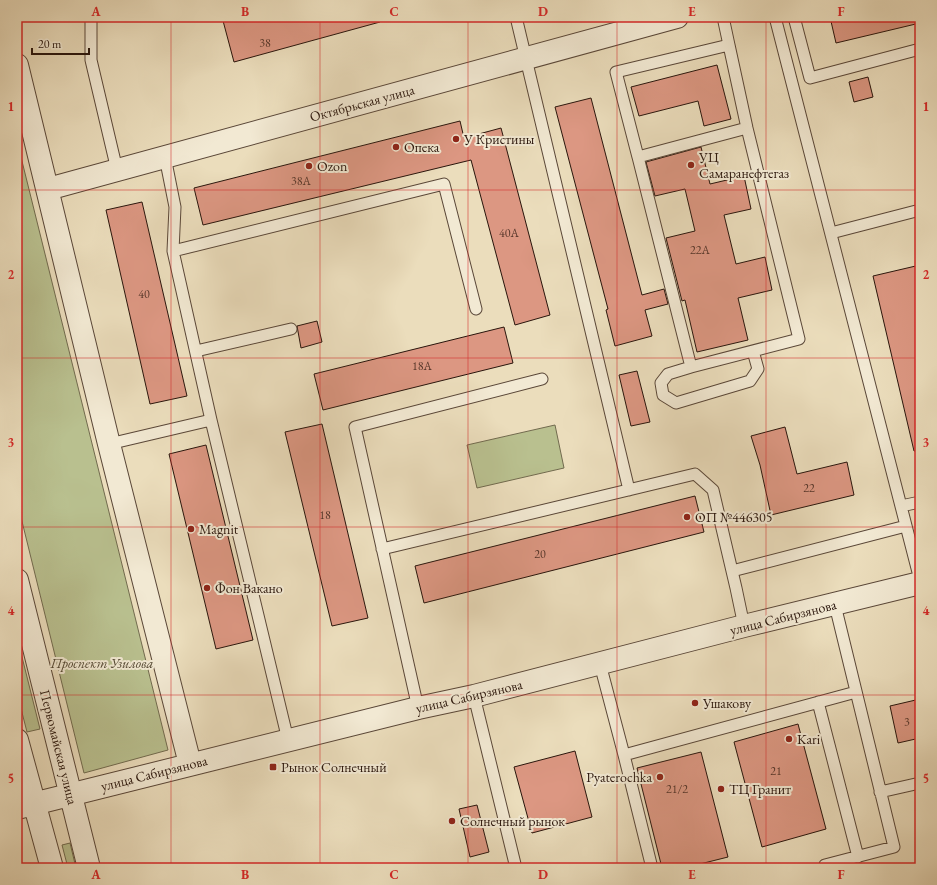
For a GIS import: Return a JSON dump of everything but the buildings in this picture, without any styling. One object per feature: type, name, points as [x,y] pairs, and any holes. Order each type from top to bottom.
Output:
[{"type":"street","name":"Октябрьская улица","points":[[48,189],[677,17]]},
{"type":"street","points":[[17,65],[109,444],[190,764]]},
{"type":"street","name":"Первомайская улица","points":[[17,580],[89,868]]},
{"type":"street","name":"улица Сабирзянова","points":[[26,805],[418,708],[474,696],[744,626],[920,584]]},
{"type":"street","points":[[17,740],[26,805],[52,868]]},
{"type":"lane","points":[[91,17],[91,60],[117,170]]},
{"type":"lane","points":[[516,17],[629,490]]},
{"type":"lane","points":[[723,17],[747,128],[799,339],[691,367],[668,374],[661,383],[663,395],[676,403],[750,381],[758,369],[753,351]]},
{"type":"lane","points":[[775,17],[920,580]]},
{"type":"lane","points":[[794,17],[810,78],[920,49]]},
{"type":"lane","points":[[691,367],[616,72],[729,45]]},
{"type":"lane","points":[[638,158],[747,128]]},
{"type":"lane","points":[[165,157],[175,207],[173,251],[211,420],[288,740]]},
{"type":"lane","points":[[173,251],[444,184],[476,309]]},
{"type":"lane","points":[[831,233],[920,210]]},
{"type":"lane","points":[[196,351],[291,329]]},
{"type":"lane","points":[[418,708],[355,427],[542,379]]},
{"type":"lane","points":[[109,444],[211,420]]},
{"type":"lane","points":[[382,549],[695,474],[713,490],[744,626]]},
{"type":"lane","points":[[901,506],[920,502]]},
{"type":"lane","points":[[732,571],[906,526]]},
{"type":"lane","points":[[825,868],[825,865],[894,847],[835,605]]},
{"type":"lane","points":[[600,664],[652,868]]},
{"type":"lane","points":[[624,755],[856,692]]},
{"type":"lane","points":[[474,696],[516,868]]},
{"type":"lane","points":[[818,702],[858,857]]},
{"type":"lane","points":[[880,792],[920,783]]},
{"type":"green space","name":"Проспект Узилова","points":[[17,141],[168,750],[84,773],[17,501]]},
{"type":"green space","points":[[555,425],[564,468],[477,488],[467,445]]},
{"type":"green space","points":[[17,637],[40,729],[27,732],[17,693]]},
{"type":"green space","points":[[70,843],[76,868],[68,868],[62,845]]},
{"type":"place","name":"У Кристины","points":[[456,139]]},
{"type":"place","name":"Опека","points":[[396,147]]},
{"type":"place","name":"УЦ Самаранефтегаз","points":[[691,165]]},
{"type":"place","name":"Ozon","points":[[309,166]]},
{"type":"place","name":"ОП №446305","points":[[687,517]]},
{"type":"place","name":"Magnit","points":[[191,529]]},
{"type":"place","name":"Фон Вакано","points":[[207,588]]},
{"type":"place","name":"Ушакову","points":[[695,703]]},
{"type":"place","name":"Kari","points":[[789,739]]},
{"type":"place","name":"Рынок Солнечный","points":[[273,767]]},
{"type":"place","name":"Pyaterochka","points":[[660,777]]},
{"type":"place","name":"ТЦ Гранит","points":[[721,789]]},
{"type":"place","name":"Солнечный рынок","points":[[452,821]]}]
